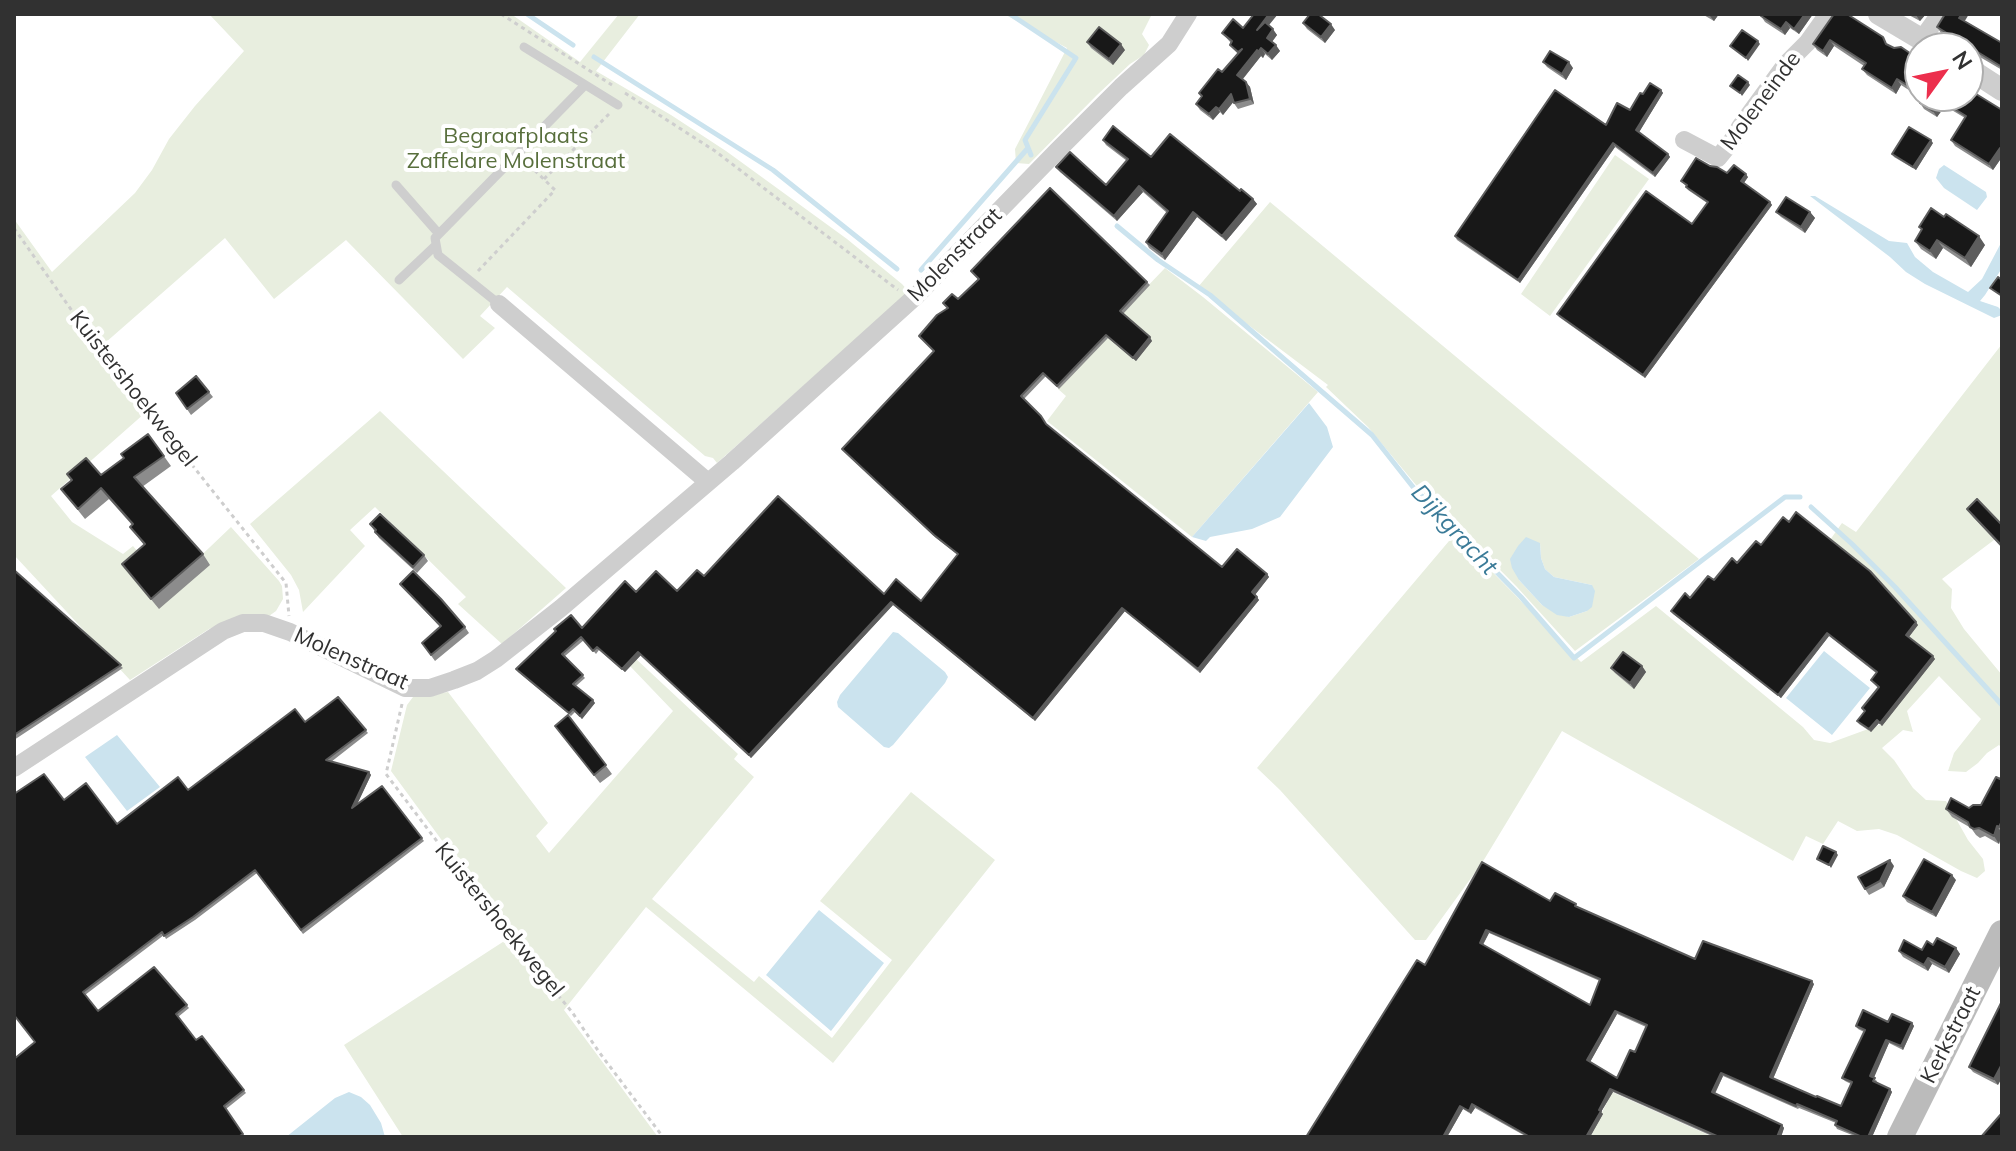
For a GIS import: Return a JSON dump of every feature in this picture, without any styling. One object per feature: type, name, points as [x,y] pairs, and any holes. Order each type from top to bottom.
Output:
[{"type":"main road","name":"Kerkstraat","points":[[1900,1137],[2002,933]]},
{"type":"street","name":"Molenstraat","points":[[14,768],[223,631],[243,623],[264,623],[290,632],[405,688],[430,688],[477,671],[496,659],[561,608],[708,482],[911,300],[1089,119],[1169,44],[1188,14]]},
{"type":"street","name":"Moleneinde","points":[[1684,140],[1718,158],[1786,64],[1808,42],[1828,14]]},
{"type":"street","points":[[1879,14],[1909,32]]},
{"type":"street","points":[[1984,78],[2002,90]]},
{"type":"street","points":[[499,304],[708,482]]},
{"type":"lane","points":[[524,47],[618,105]]},
{"type":"lane","points":[[399,280],[585,85]]},
{"type":"lane","points":[[396,185],[438,240],[438,255],[499,304]]},
{"type":"path","points":[[501,14],[715,151],[911,300]]},
{"type":"path","points":[[544,179],[618,105]]},
{"type":"path","points":[[469,281],[555,190],[518,153]]},
{"type":"path","name":"Kuistershoekwegel","points":[[14,228],[91,338],[286,583],[290,632]]},
{"type":"path","name":"Kuistershoekwegel","points":[[405,688],[386,774],[508,935],[564,1001],[663,1137]]},
{"type":"green space","name":"Begraafplaats Zaffelare Molenstraat","points":[[209,14],[511,14],[580,62],[619,14],[640,14],[596,71],[726,151],[847,239],[909,292],[717,463],[507,287],[480,316],[495,328],[463,359],[346,240],[274,299],[225,238],[97,350],[145,413],[51,496],[72,522],[123,554],[133,546],[168,587],[231,527],[279,581],[283,599],[269,616],[229,621],[209,629],[130,680],[14,555],[14,219],[52,272],[135,193],[169,139],[244,51]]},
{"type":"green space","points":[[1004,14],[1152,14],[1142,34],[1149,45],[1144,55],[1097,95],[1029,164],[1016,163],[1015,149],[1067,48]]},
{"type":"green space","points":[[1615,155],[1649,179],[1550,316],[1521,294]]},
{"type":"green space","points":[[1270,202],[1699,559],[1575,651],[1416,485],[1368,427],[1326,387],[1328,385],[1198,287]],"holes":[[[1540,543],[1545,569],[1554,577],[1592,585],[1587,611],[1569,617],[1542,605],[1519,580]]]},
{"type":"green space","points":[[1165,268],[1318,392],[1192,537],[1047,421],[1066,396],[1058,389],[1118,324],[1115,320]]},
{"type":"green space","points":[[2002,344],[2002,534],[1942,579],[1952,589],[1951,608],[1964,629],[2002,675],[2002,748],[1999,745],[1987,753],[1966,772],[1948,771],[1954,753],[1981,719],[1939,676],[1907,711],[1913,732],[1903,730],[1882,748],[1926,800],[1946,801],[1968,840],[1983,859],[1985,871],[1977,878],[1897,835],[1879,829],[1857,831],[1838,821],[1823,844],[1806,836],[1793,861],[1562,731],[1482,863],[1426,940],[1415,940],[1257,768],[1449,541],[1459,538],[1581,662],[1656,606],[1803,727],[1814,740],[1830,743],[1879,725],[1932,658],[1906,637],[1830,540],[1842,523],[1856,532]]},
{"type":"green space","points":[[380,411],[566,588],[502,644],[458,604],[466,597],[375,507],[350,530],[365,546],[303,612],[299,590],[291,575],[250,524]]},
{"type":"green space","points":[[635,658],[738,754],[734,759],[754,777],[652,899],[754,982],[759,976],[832,1038],[892,960],[820,901],[911,792],[995,860],[833,1063],[646,907],[564,1010],[658,1137],[403,1137],[344,1045],[512,936],[391,771],[407,705],[413,697],[448,692],[548,823],[536,836],[549,853],[673,711],[629,665]]},
{"type":"green space","points":[[1612,1092],[1713,1137],[1590,1137]]},
{"type":"water","points":[[1944,165],[1986,192],[1987,197],[1977,210],[1944,188],[1936,178]]},
{"type":"water","points":[[1810,196],[1815,196],[1889,241],[1907,243],[1915,257],[1933,272],[1968,292],[1982,279],[2002,241],[2002,268],[1980,301],[1998,307],[2002,315],[1994,318],[1925,284]]},
{"type":"water","points":[[1309,403],[1327,427],[1333,447],[1280,517],[1252,529],[1210,537],[1206,541],[1192,537]]},
{"type":"water","points":[[1526,537],[1540,543],[1545,569],[1554,577],[1592,585],[1595,591],[1592,607],[1569,617],[1557,615],[1542,605],[1512,568],[1510,559]]},
{"type":"water","points":[[893,632],[948,677],[889,748],[838,707],[837,702]]},
{"type":"water","points":[[1824,651],[1870,688],[1832,735],[1786,698]]},
{"type":"water","points":[[117,735],[160,787],[127,811],[85,757]]},
{"type":"water","points":[[819,910],[884,963],[831,1031],[766,975]]},
{"type":"water","points":[[349,1092],[370,1105],[385,1137],[286,1137],[335,1098]]},
{"type":"building","points":[[1254,14],[1269,14],[1257,30],[1265,22],[1273,29],[1267,38],[1276,45],[1268,54],[1261,48],[1257,50],[1237,75],[1246,82],[1250,99],[1234,103],[1231,94],[1219,109],[1216,107],[1209,114],[1196,104],[1202,96],[1199,93],[1218,69],[1222,72],[1242,49],[1238,52],[1230,45],[1232,41],[1222,33],[1233,19],[1243,28]]},
{"type":"building","points":[[1310,14],[1318,14],[1331,24],[1321,37],[1303,23]]},
{"type":"building","points":[[1805,14],[1794,29],[1786,22],[1781,29],[1761,16]]},
{"type":"building","points":[[1834,14],[1847,14],[1883,37],[1886,44],[1904,49],[1904,83],[1897,79],[1892,88],[1862,69],[1866,63],[1830,40],[1823,51],[1813,44]]},
{"type":"building","points":[[1945,14],[1962,14],[1959,18],[1983,32],[1945,32],[1937,27]]},
{"type":"building","points":[[1099,27],[1121,44],[1109,59],[1087,42]]},
{"type":"building","points":[[1742,30],[1758,41],[1746,58],[1730,46]]},
{"type":"building","points":[[1984,33],[2002,43],[2002,67],[1984,56]]},
{"type":"building","points":[[1550,51],[1569,62],[1562,74],[1543,62]]},
{"type":"building","points":[[1738,75],[1748,82],[1740,93],[1730,86]]},
{"type":"building","points":[[1650,83],[1661,90],[1636,130],[1668,154],[1653,173],[1613,143],[1518,280],[1455,236],[1555,90],[1606,125],[1617,103],[1630,110]]},
{"type":"building","points":[[1984,99],[2002,110],[2002,149],[1989,164],[1951,140],[1966,116],[1960,112],[1984,112]]},
{"type":"building","points":[[1113,126],[1151,157],[1170,134],[1253,199],[1222,236],[1193,212],[1162,254],[1146,242],[1168,211],[1139,186],[1114,216],[1056,167],[1070,152],[1106,185],[1128,159],[1103,140]]},
{"type":"building","points":[[1909,127],[1931,140],[1913,167],[1892,154]]},
{"type":"building","points":[[1696,158],[1727,173],[1734,165],[1746,174],[1741,181],[1770,202],[1643,375],[1557,314],[1646,191],[1692,224],[1708,202],[1681,181]]},
{"type":"building","points":[[1050,188],[1147,282],[1120,311],[1150,337],[1133,358],[1106,335],[1057,386],[1043,373],[1021,396],[1046,424],[1222,567],[1237,549],[1267,574],[1252,592],[1257,597],[1198,669],[1122,608],[1033,718],[891,602],[749,755],[638,652],[622,669],[597,647],[593,651],[581,637],[562,654],[583,675],[573,684],[593,700],[580,716],[573,709],[569,713],[516,669],[571,615],[582,628],[625,581],[636,592],[656,571],[677,591],[697,570],[704,576],[778,496],[884,594],[896,579],[921,601],[958,554],[842,449],[934,351],[919,336],[937,315],[948,308],[943,303],[952,294],[958,299],[979,279],[971,271]]},
{"type":"building","points":[[1786,197],[1810,212],[1801,227],[1776,212]]},
{"type":"building","points":[[1931,208],[1979,236],[1965,258],[1937,240],[1930,251],[1915,241],[1922,229],[1919,227]]},
{"type":"building","points":[[1998,277],[2002,280],[2002,296],[1990,288]]},
{"type":"building","points":[[196,376],[209,392],[187,409],[176,393]]},
{"type":"building","points":[[148,434],[164,456],[134,477],[203,554],[151,599],[122,564],[145,544],[130,527],[133,524],[101,488],[78,509],[61,489],[72,480],[67,474],[86,458],[101,475],[124,458],[121,454]]},
{"type":"building","points":[[1977,499],[2002,525],[2002,546],[1967,509]]},
{"type":"building","points":[[1796,512],[1870,571],[1916,622],[1906,635],[1933,656],[1880,723],[1877,720],[1869,729],[1857,721],[1865,711],[1862,708],[1879,687],[1871,680],[1877,672],[1827,633],[1778,695],[1671,611],[1685,593],[1690,598],[1708,576],[1714,580],[1732,558],[1737,563],[1756,541],[1761,545],[1783,517],[1789,522]]},
{"type":"building","points":[[380,514],[424,555],[413,567],[370,524]]},
{"type":"building","points":[[14,570],[121,665],[14,735]]},
{"type":"building","points":[[413,571],[465,627],[431,655],[422,643],[441,626],[400,584]]},
{"type":"building","points":[[1623,652],[1642,666],[1630,683],[1611,668]]},
{"type":"building","points":[[338,697],[366,730],[326,760],[369,772],[352,808],[382,786],[422,838],[301,930],[255,870],[193,917],[164,936],[162,932],[83,992],[98,1011],[154,967],[187,1005],[176,1014],[196,1040],[202,1036],[244,1090],[224,1106],[243,1134],[238,1137],[14,1137],[14,1059],[35,1042],[14,1015],[14,794],[44,774],[64,800],[86,783],[117,824],[178,777],[188,790],[295,709],[305,722]]},
{"type":"building","points":[[568,715],[606,765],[594,775],[555,726]]},
{"type":"building","points":[[2002,775],[2002,821],[1994,836],[1970,827],[1968,822],[1946,809],[1951,798],[1969,808],[1981,805],[1996,777],[2000,779]]},
{"type":"building","points":[[1823,846],[1836,852],[1829,865],[1817,859]]},
{"type":"building","points":[[1924,859],[1952,875],[1932,912],[1903,896]]},
{"type":"building","points":[[1890,860],[1880,881],[1865,889],[1858,877]]},
{"type":"building","points":[[1482,862],[1550,901],[1555,893],[1575,906],[1695,959],[1703,941],[1812,981],[1770,1077],[1816,1097],[1841,1106],[1852,1082],[1842,1078],[1865,1030],[1856,1026],[1863,1010],[1888,1022],[1892,1014],[1912,1023],[1901,1046],[1886,1040],[1870,1076],[1875,1078],[1873,1081],[1890,1089],[1868,1137],[1721,1073],[1712,1092],[1782,1125],[1777,1137],[1719,1137],[1610,1089],[1586,1137],[1530,1137],[1472,1104],[1469,1111],[1460,1106],[1443,1137],[1306,1137],[1417,960],[1425,965]],"holes":[[[1486,930],[1600,979],[1590,1005],[1480,943]],[[1615,1011],[1647,1025],[1635,1052],[1630,1050],[1617,1078],[1587,1060]]]},
{"type":"building","points":[[1937,938],[1956,948],[1945,967],[1928,958],[1924,965],[1899,951],[1904,940],[1922,950],[1927,941],[1933,945]]},
{"type":"building","points":[[2002,1001],[2002,1064],[1994,1079],[1969,1067]]},
{"type":"building","points":[[2002,1113],[2002,1137],[1981,1137]]},
{"type":"waterway","points":[[527,14],[573,45]]},
{"type":"waterway","name":"Dijkgracht","points":[[1010,14],[1076,58],[1025,140],[1031,155]]},
{"type":"waterway","points":[[594,57],[773,170],[897,269]]},
{"type":"waterway","points":[[921,270],[1028,148]]},
{"type":"waterway","name":"Dijkgracht","points":[[1117,226],[1158,260],[1210,295],[1372,435],[1413,487],[1521,597],[1574,658],[1785,497],[1800,497]]},
{"type":"waterway","name":"Dijkgracht","points":[[1811,507],[1895,587],[2002,705]]}]
